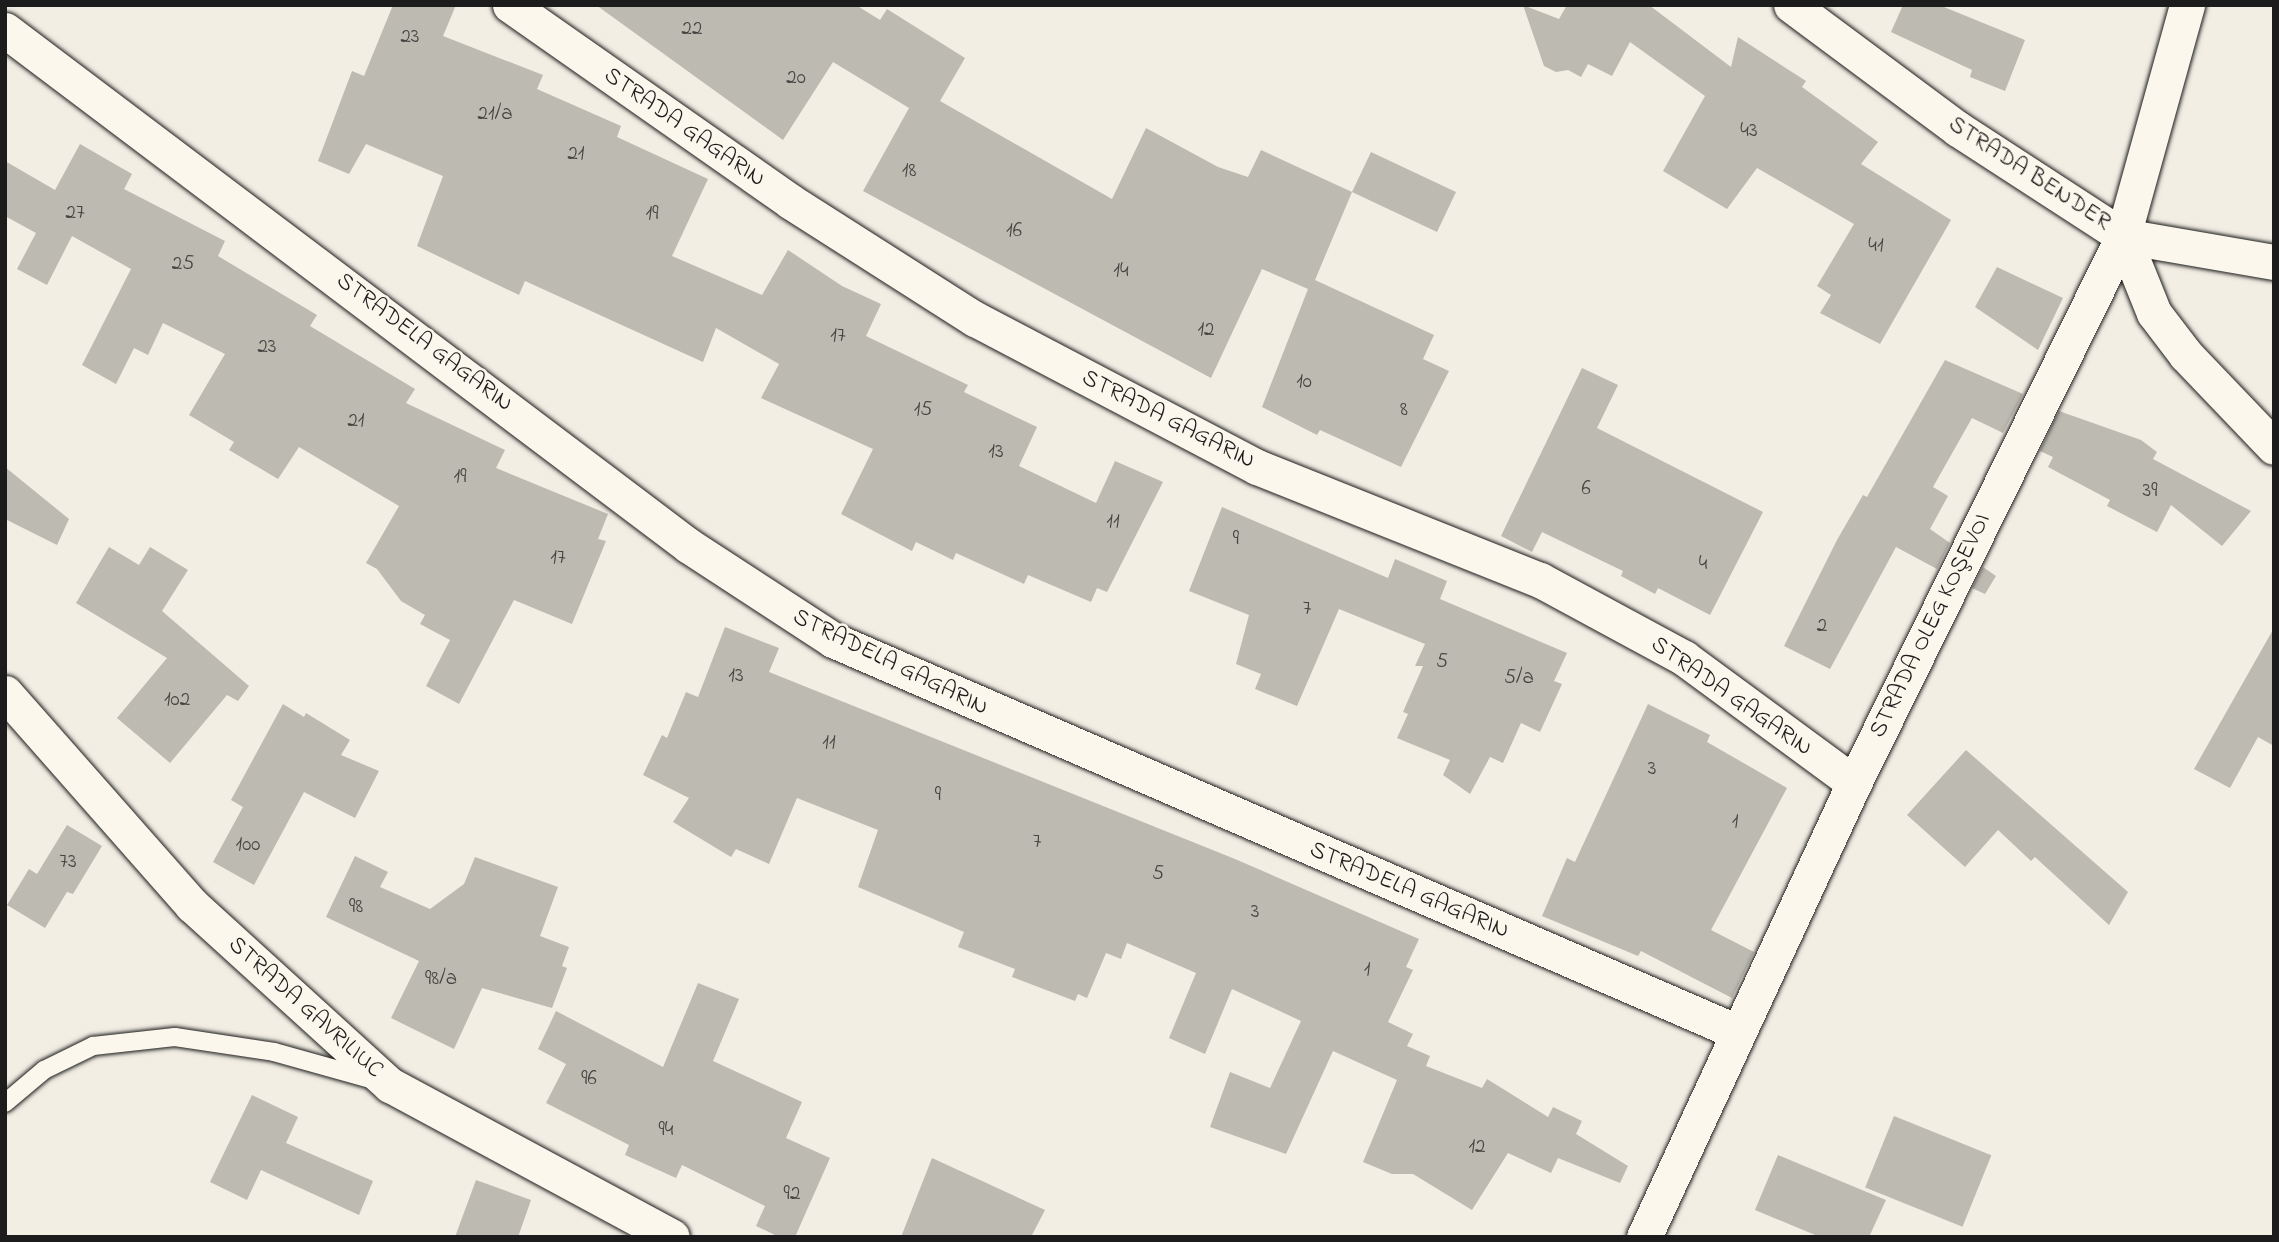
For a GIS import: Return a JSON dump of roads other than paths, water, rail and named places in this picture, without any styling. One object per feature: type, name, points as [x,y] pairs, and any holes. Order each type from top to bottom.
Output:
[{"type":"street","name":"STRADA GAGARIN","points":[[510,5],[791,202],[975,319],[1257,467],[1540,580],[1684,659],[1854,783]]},
{"type":"street","name":"STRADA BENDER","points":[[1791,5],[1958,129],[2123,236],[2154,313],[2186,355],[2274,447]]},
{"type":"street","name":"STRADA OLEG KOŞEVOI","points":[[1644,1237],[1735,1031],[2123,236],[2187,5]]},
{"type":"street","name":"STRADELA GAGARIN","points":[[5,30],[689,546],[833,640],[1735,1031]]},
{"type":"street","points":[[2123,236],[2274,262]]},
{"type":"street","name":"STRADA GAVRILIUC","points":[[5,692],[192,905],[390,1085],[672,1237]]},
{"type":"lane","points":[[5,1103],[44,1070],[93,1046],[175,1037],[274,1052],[390,1085]]}]
